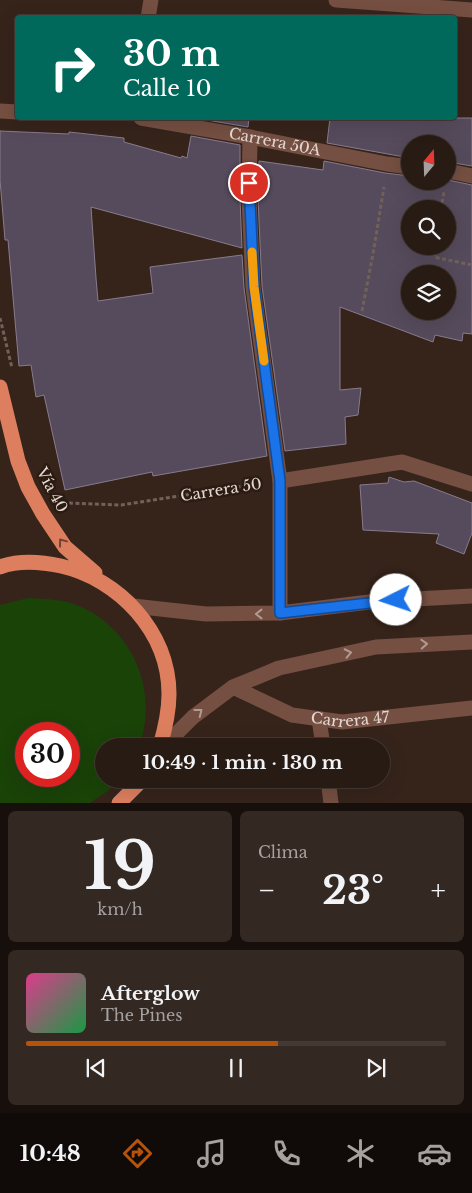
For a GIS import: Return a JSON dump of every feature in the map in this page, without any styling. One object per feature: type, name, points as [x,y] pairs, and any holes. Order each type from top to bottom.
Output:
[{"type":"highway","name":"Vía 40","points":[[0,387],[18,461],[28,487],[65,547],[111,587]]},
{"type":"highway","points":[[0,567],[42,562],[78,570],[111,587],[133,606],[152,632],[164,661],[169,692],[167,723],[162,738]]},
{"type":"highway","points":[[119,803],[134,788]]},
{"type":"highway","points":[[134,803],[140,788]]},
{"type":"street","points":[[148,15],[151,0]]},
{"type":"street","points":[[336,0],[472,10]]},
{"type":"street","points":[[0,111],[15,112]]},
{"type":"street","name":"Carrera 50A","points":[[152,120],[401,166]]},
{"type":"street","points":[[250,137],[249,198],[254,287],[280,481],[280,613]]},
{"type":"street","points":[[456,173],[472,176]]},
{"type":"street","name":"Carrera 50","points":[[280,481],[402,462],[472,484]]},
{"type":"street","points":[[133,606],[206,614],[280,613],[377,601],[472,596]]},
{"type":"street","points":[[172,738],[193,717],[233,687],[279,668],[376,647],[472,642]]},
{"type":"street","name":"Carrera 47","points":[[233,687],[292,715],[342,722],[472,708]]},
{"type":"street","points":[[319,719],[322,738]]},
{"type":"street","points":[[329,788],[331,803]]},
{"type":"path","points":[[362,311],[387,164]]},
{"type":"path","points":[[434,255],[434,257],[472,265]]},
{"type":"path","name":"Carrera 50","points":[[28,487],[66,503],[122,505],[280,481]]},
{"type":"green space","points":[[28,598],[57,600],[74,604],[94,614],[111,627],[125,643],[136,662],[143,682],[146,703],[145,725],[141,738],[95,738],[95,788],[111,788],[90,803],[0,803],[0,605]]},
{"type":"building","points":[[457,118],[472,118],[472,166],[456,163],[456,135],[401,135],[401,156],[327,143],[330,120],[457,120]]},
{"type":"building","points":[[207,120],[249,120],[248,127]]},
{"type":"building","points":[[0,131],[69,134],[69,132],[124,138],[124,142],[181,158],[182,156],[187,158],[191,136],[240,145],[242,248],[91,207],[96,278],[98,301],[153,293],[150,267],[242,255],[244,288],[267,456],[153,476],[152,472],[65,490],[44,395],[36,397],[31,365],[19,366],[8,240],[5,240],[0,180]]},
{"type":"building","points":[[259,161],[323,170],[324,161],[401,175],[401,190],[456,190],[456,182],[472,185],[472,334],[463,333],[462,341],[435,335],[433,342],[340,307],[340,390],[361,388],[358,415],[345,417],[346,444],[285,451],[262,286],[258,199]]},
{"type":"building","points":[[389,477],[404,482],[414,481],[472,503],[472,533],[464,554],[436,543],[439,534],[363,530],[360,485],[388,483]]},
{"type":"slow traffic","points":[[252,252],[254,287],[264,361]]},
{"type":"route","points":[[249,183],[254,287],[280,481],[280,613],[396,600]]}]
